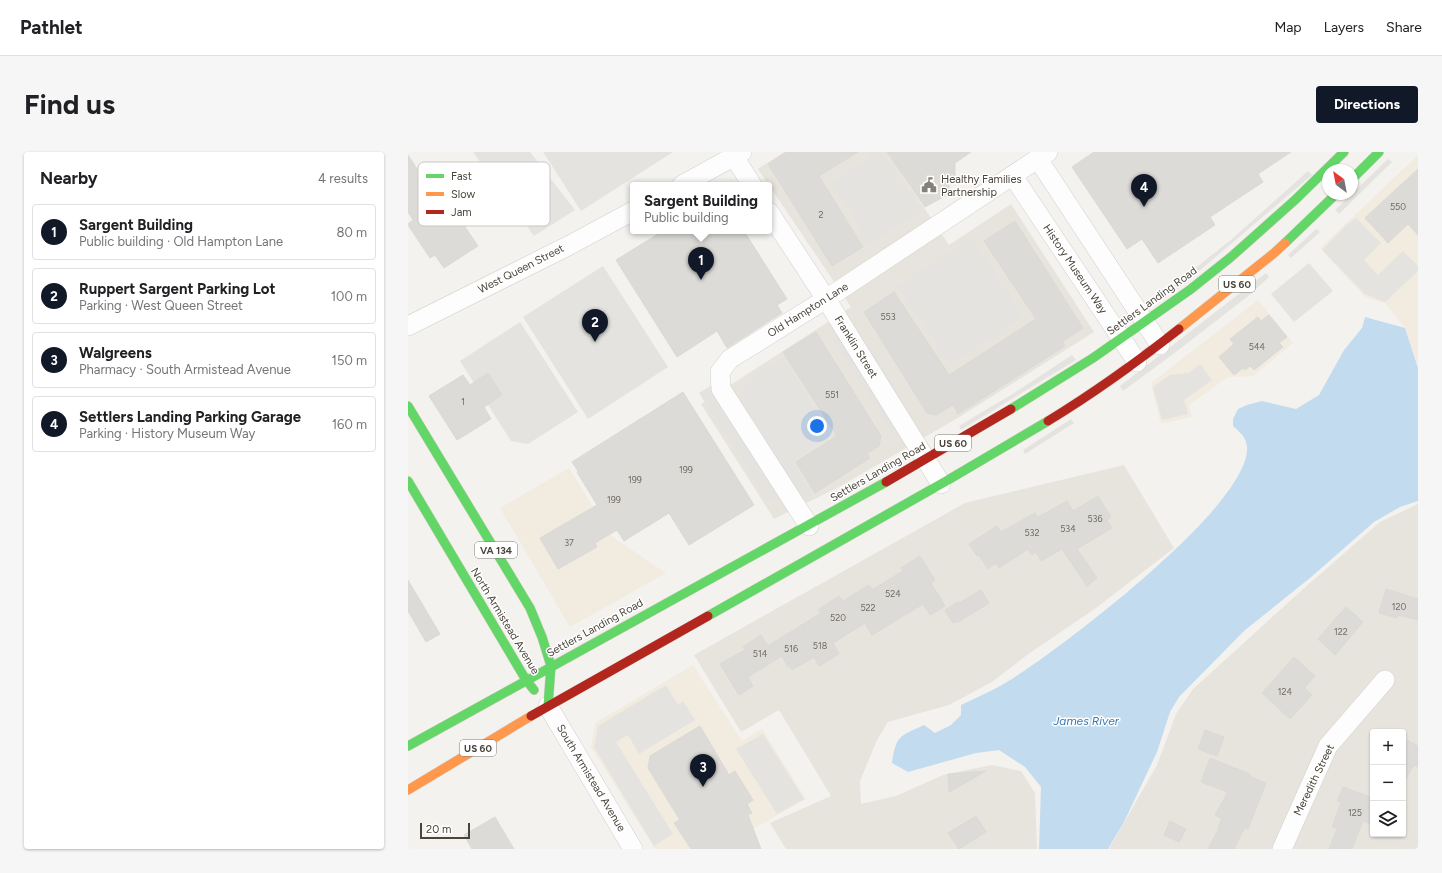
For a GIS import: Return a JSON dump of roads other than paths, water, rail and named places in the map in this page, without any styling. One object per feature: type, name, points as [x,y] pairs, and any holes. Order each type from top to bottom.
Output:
[{"type":"main road","name":"Settlers Landing Road","points":[[408,746],[663,604],[809,526],[1040,392],[1122,339],[1191,289],[1269,224],[1320,177],[1344,152]]},
{"type":"main road","points":[[1358,173],[1379,152]]},
{"type":"main road","name":"US 60","points":[[408,790],[548,706],[942,484],[1071,407],[1160,345],[1273,254],[1330,200]]},
{"type":"main road","name":"North Armistead Avenue","points":[[408,406],[530,608],[542,637],[551,666],[548,706]]},
{"type":"main road","name":"North Armistead Avenue","points":[[408,481],[526,680],[548,706]]},
{"type":"street","points":[[687,182],[735,154],[750,182]]},
{"type":"street","points":[[1043,156],[1160,345]]},
{"type":"street","name":"Old Hampton Lane","points":[[809,526],[721,389],[720,372],[730,358],[826,299],[1043,156]]},
{"type":"street","name":"History Museum Way","points":[[1013,176],[1137,362]]},
{"type":"street","name":"West Queen Street","points":[[408,326],[568,246],[630,213]]},
{"type":"street","name":"Franklin Street","points":[[772,217],[826,299],[942,484]]},
{"type":"street","name":"Meredith Street","points":[[1282,849],[1328,746],[1385,680]]},
{"type":"street","name":"South Armistead Avenue","points":[[548,706],[633,849]]},
{"type":"water","name":"James River","points":[[1365,317],[1405,328],[1418,368],[1418,501],[1400,507],[1374,522],[1310,578],[1244,631],[1179,697],[1170,712],[1157,752],[1124,822],[1108,849],[1039,849],[1041,787],[1025,767],[999,750],[976,753],[908,772],[892,763],[895,747],[904,734],[924,725],[935,733],[951,725],[961,715],[961,705],[1012,679],[1070,638],[1149,573],[1187,538],[1219,503],[1240,472],[1247,447],[1244,438],[1233,426],[1233,419],[1238,409],[1262,401],[1296,409],[1319,395],[1344,350],[1362,328]]},
{"type":"place","name":"Healthy Families Partnership","points":[[929,185]]},
{"type":"place","name":"Settlers Landing Parking Garage","points":[[1144,207]]},
{"type":"place","name":"Sargent Building","points":[[701,280]]},
{"type":"place","name":"Ruppert Sargent Parking Lot","points":[[595,342]]},
{"type":"place","name":"Walgreens","points":[[703,787]]}]
